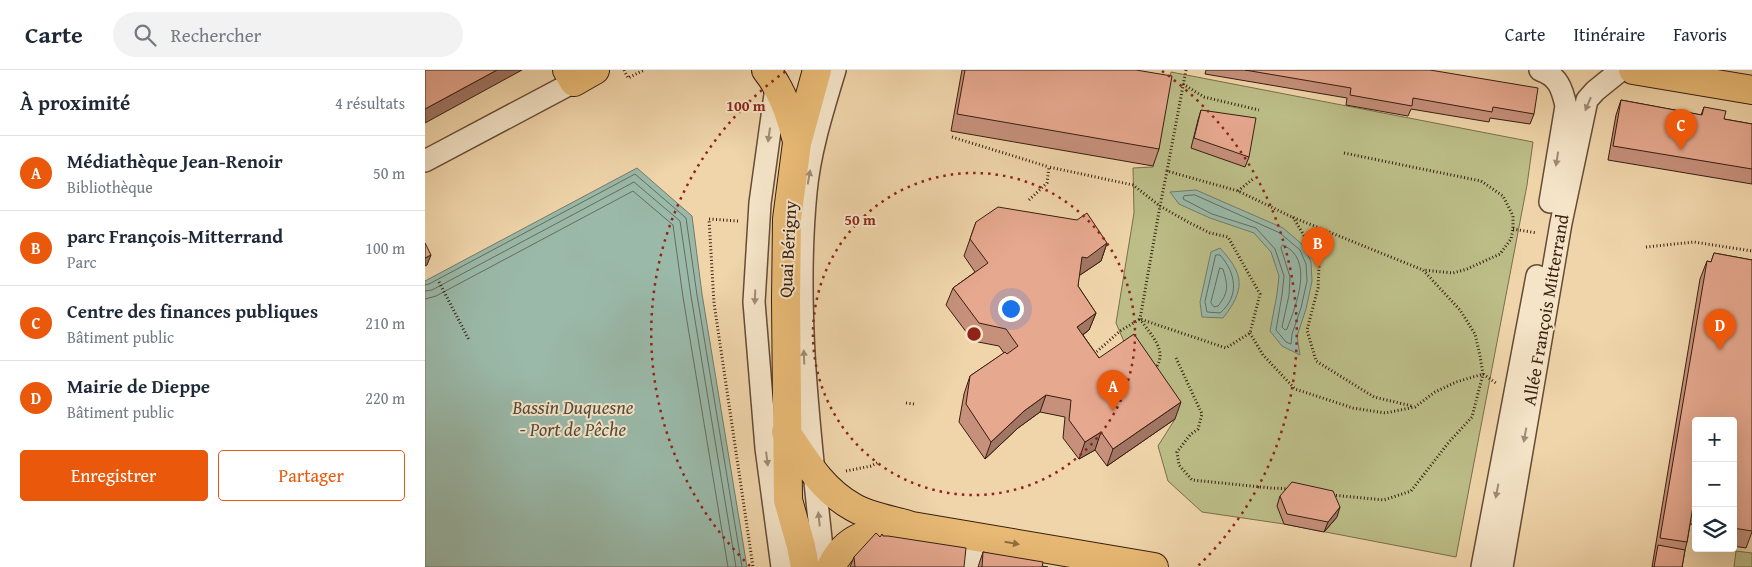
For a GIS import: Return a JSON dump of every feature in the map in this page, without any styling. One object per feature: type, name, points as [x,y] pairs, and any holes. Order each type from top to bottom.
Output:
[{"type":"main road","name":"Quai Bérigny","points":[[803,557],[788,500],[786,432],[787,219],[797,143],[817,70]]},
{"type":"main road","points":[[1633,70],[1752,90]]},
{"type":"main road","points":[[774,74],[788,109],[797,143]]},
{"type":"main road","points":[[786,432],[814,474],[829,490],[853,507],[876,516],[912,526],[1155,567]]},
{"type":"main road","points":[[831,567],[837,554],[854,540],[874,532],[912,526]]},
{"type":"street","points":[[824,567],[804,362],[803,260],[806,191],[819,122],[835,70]]},
{"type":"street","points":[[1483,567],[1516,395],[1565,106],[1564,96],[1557,81],[1551,74],[1540,70]]},
{"type":"street","name":"Allée François Mitterrand","points":[[1502,567],[1561,223],[1587,100],[1621,70]]},
{"type":"street","points":[[425,162],[579,74]]},
{"type":"street","points":[[774,74],[760,203],[754,302],[766,448],[782,567]]},
{"type":"street","points":[[971,567],[974,536]]},
{"type":"path","points":[[624,70],[627,78],[644,70]]},
{"type":"path","points":[[1150,372],[1157,368],[1161,357],[1160,347],[1140,319],[1186,70]]},
{"type":"path","points":[[1183,84],[1204,98],[1259,110]]},
{"type":"path","points":[[952,137],[1049,167],[1133,185],[1160,206],[1209,233],[1228,237],[1260,294],[1250,332],[1225,348],[1140,319],[1120,331],[1091,357]]},
{"type":"path","points":[[1167,171],[1238,191],[1423,270],[1453,273],[1467,270],[1500,254],[1511,239],[1513,216],[1503,196],[1481,181],[1344,153]]},
{"type":"path","points":[[1029,200],[1047,183],[1049,167]]},
{"type":"path","points":[[1238,191],[1254,178]]},
{"type":"path","points":[[1293,216],[1319,265],[1319,288],[1307,330],[1316,361],[1374,397],[1415,406]]},
{"type":"path","points":[[1513,229],[1544,235]]},
{"type":"path","points":[[1646,247],[1694,242],[1752,252]]},
{"type":"path","points":[[1329,495],[1384,500],[1411,491],[1449,442],[1472,417],[1483,374],[1475,334],[1460,310],[1423,270]]},
{"type":"path","points":[[439,282],[469,340]]},
{"type":"path","points":[[1250,332],[1263,356],[1295,389],[1353,408],[1385,413],[1415,406],[1435,392],[1456,382],[1483,374],[1516,395]]},
{"type":"path","points":[[1176,358],[1202,414],[1198,429],[1190,434],[1177,452],[1179,464],[1192,480],[1294,489]]},
{"type":"path","points":[[906,404],[914,404]]},
{"type":"green space","points":[[1171,72],[1533,142],[1527,185],[1456,557],[1284,524],[1202,512],[1168,481],[1158,446],[1175,419],[1128,351],[1116,323],[1134,213],[1133,168],[1153,167]]},
{"type":"green space","points":[[1737,551],[1752,553],[1752,567],[1734,567]]},
{"type":"water","name":"Bassin Duquesne - Port de Pêche","points":[[637,168],[692,216],[702,294],[747,567],[425,567],[425,281]]},
{"type":"water","points":[[1196,190],[1283,228],[1304,246],[1311,262],[1312,281],[1306,309],[1297,336],[1300,355],[1282,346],[1270,331],[1279,276],[1271,252],[1254,233],[1210,218],[1179,204],[1170,192]]},
{"type":"water","points":[[1220,248],[1234,266],[1238,275],[1238,291],[1223,318],[1202,317],[1200,302],[1211,252]]},
{"type":"building","points":[[425,70],[497,70],[425,109]]},
{"type":"building","points":[[965,70],[1136,70],[1172,76],[1159,149],[957,114]]},
{"type":"building","points":[[1245,70],[1430,70],[1538,88],[1534,114],[1493,107],[1492,112],[1413,98],[1412,106],[1350,95],[1351,88]]},
{"type":"building","points":[[1621,100],[1702,115],[1704,107],[1726,111],[1724,119],[1752,124],[1752,169],[1613,146]]},
{"type":"building","points":[[1201,110],[1256,118],[1249,157],[1194,138]]},
{"type":"building","points":[[998,207],[1077,220],[1087,213],[1107,243],[1087,258],[1082,257],[1078,286],[1096,313],[1077,327],[1099,358],[1134,334],[1181,402],[1113,449],[1101,432],[1085,442],[1069,420],[1071,400],[1046,395],[1024,411],[991,442],[966,404],[970,376],[1005,352],[1007,354],[1018,346],[1006,329],[979,323],[953,288],[988,263],[970,239],[976,222]]},
{"type":"building","points":[[425,243],[431,255],[425,258]]},
{"type":"building","points":[[1714,253],[1752,260],[1752,531],[1737,529],[1737,417],[1692,417],[1692,512],[1687,542],[1660,538],[1707,261],[1711,262]]},
{"type":"building","points":[[1292,482],[1333,491],[1340,507],[1328,522],[1287,514],[1280,496]]},
{"type":"building","points":[[876,533],[880,537],[882,534],[883,536],[966,548],[964,567],[855,567],[854,557]]},
{"type":"building","points":[[1658,545],[1685,550],[1682,567],[1654,567]]},
{"type":"building","points":[[983,552],[1043,562],[1042,567],[982,567]]},
{"type":"place","name":"Centre des finances publiques","points":[[1681,150]]},
{"type":"place","name":"parc François-Mitterrand","points":[[1318,268]]},
{"type":"place","name":"Mairie de Dieppe","points":[[1720,350]]},
{"type":"place","name":"Médiathèque Jean-Renoir","points":[[1113,411]]}]
